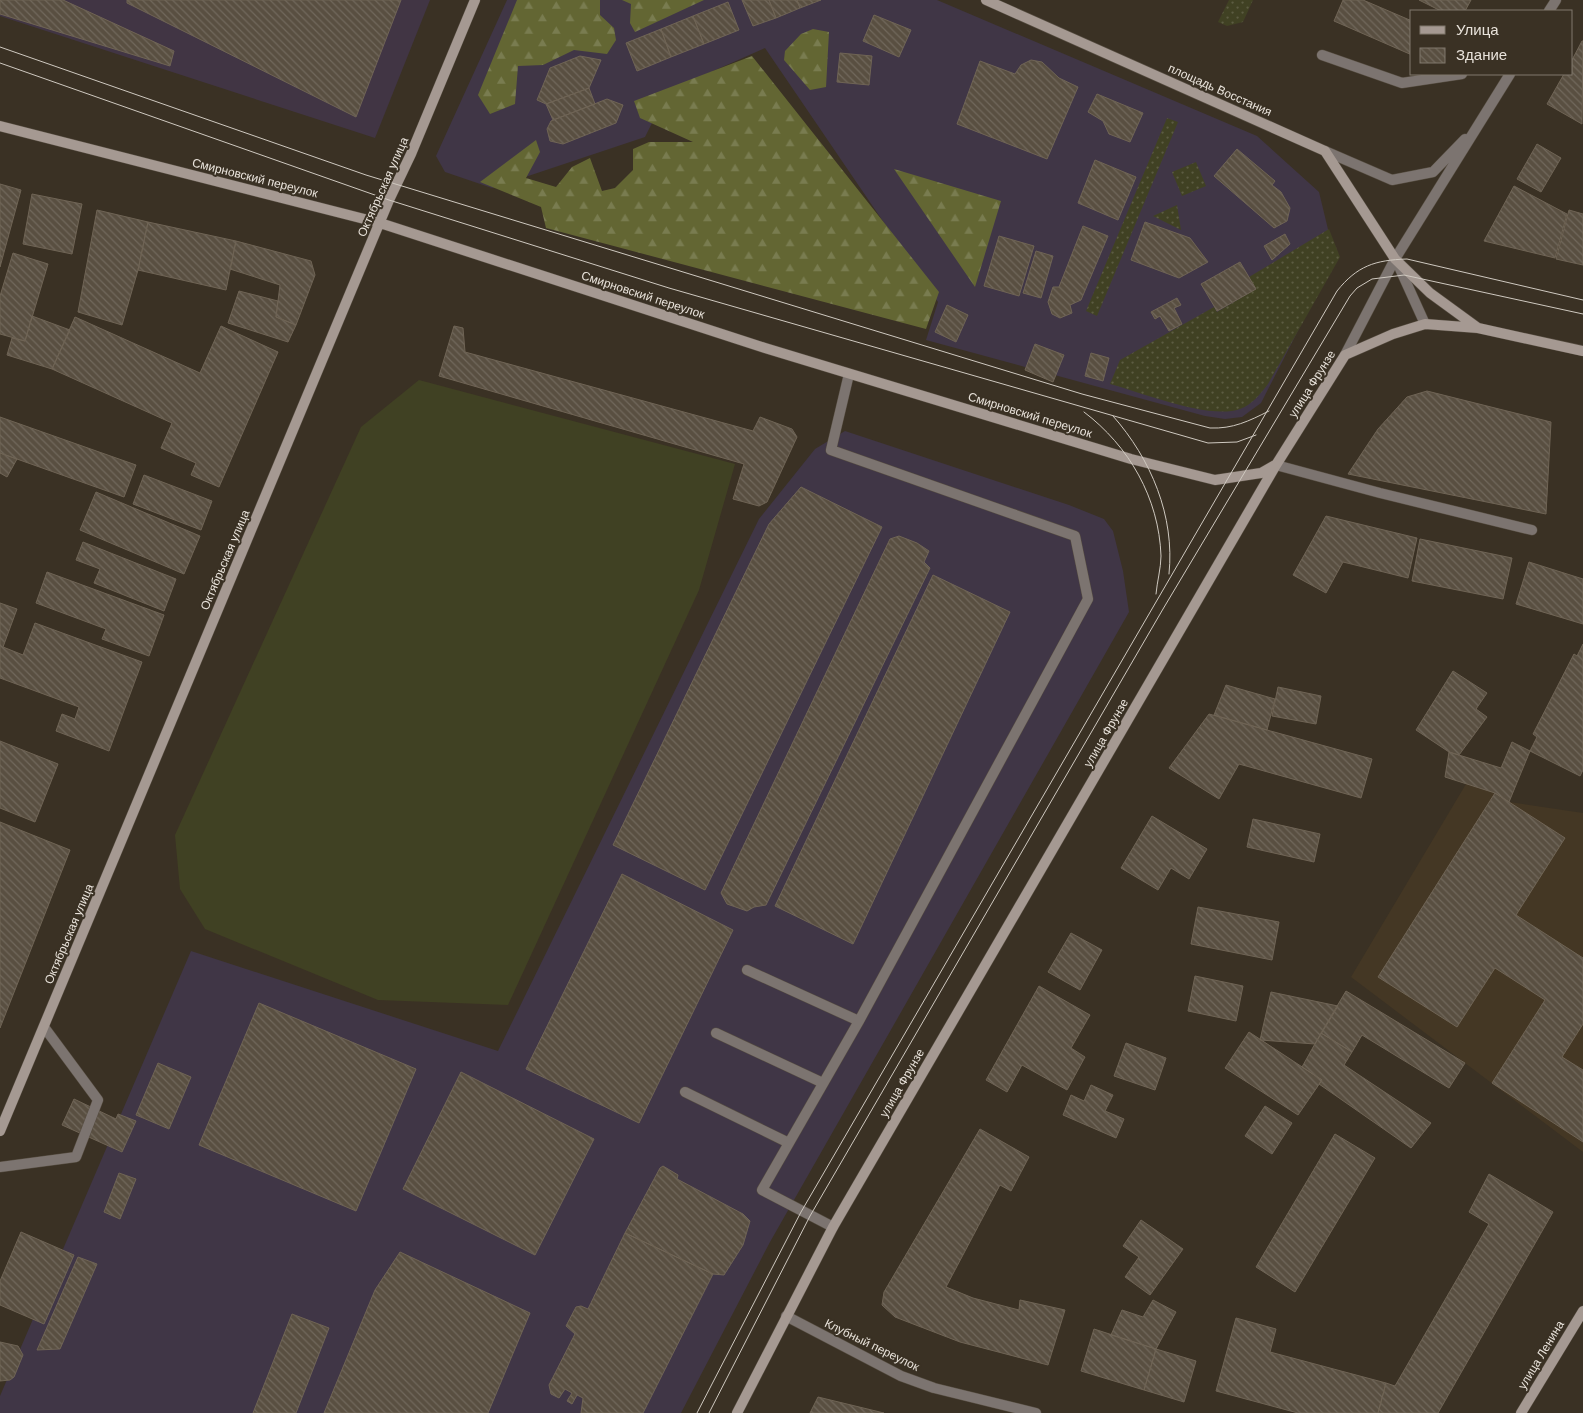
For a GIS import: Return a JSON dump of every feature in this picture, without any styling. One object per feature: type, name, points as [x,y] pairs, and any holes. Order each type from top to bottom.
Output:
[{"type":"main road","name":"Октябрьская улица","points":[[0,1130],[380,223],[476,0]]},
{"type":"main road","name":"площадь Восстания","points":[[986,0],[1325,151]]},
{"type":"main road","name":"Смирновский переулок","points":[[0,126],[380,223],[849,374],[1131,459],[1215,480],[1261,473],[1276,465]]},
{"type":"main road","points":[[1325,151],[1395,259],[1430,293],[1478,328]]},
{"type":"main road","points":[[1345,354],[1393,334],[1425,324],[1478,328],[1583,351]]},
{"type":"main road","name":"улица Фрунзе","points":[[737,1413],[833,1227],[1276,465],[1345,354]]},
{"type":"main road","name":"улица Ленина","points":[[1521,1413],[1583,1311]]},
{"type":"street","points":[[1322,55],[1402,83],[1455,75]]},
{"type":"street","name":"улица Фрунзе","points":[[1345,354],[1395,259],[1509,75]]},
{"type":"street","points":[[1325,151],[1392,180],[1433,172],[1478,126]]},
{"type":"street","points":[[1395,259],[1425,324]]},
{"type":"street","points":[[833,1227],[762,1190],[859,1021],[1088,600],[1075,536],[831,450],[849,374]]},
{"type":"street","points":[[1276,465],[1532,530]]},
{"type":"street","points":[[747,970],[859,1021]]},
{"type":"street","points":[[0,1167],[76,1156],[98,1100],[44,1026]]},
{"type":"street","points":[[716,1033],[823,1083]]},
{"type":"street","points":[[685,1092],[789,1143]]},
{"type":"street","name":"Клубный переулок","points":[[786,1316],[900,1376],[934,1388],[1036,1413]]},
{"type":"shaded area","points":[[0,0],[430,0],[375,138],[0,16]]},
{"type":"shaded area","points":[[507,0],[937,0],[1257,136],[1319,192],[1333,250],[1325,278],[1261,403],[1242,417],[1225,419],[1205,416],[926,340],[938,302],[765,48],[668,91],[645,137],[492,188],[445,172],[436,156]]},
{"type":"shaded area","points":[[845,431],[1069,505],[1104,519],[1113,531],[1123,571],[1129,612],[770,1242],[681,1413],[0,1413],[0,1396],[191,951],[498,1051],[759,519],[815,449]]},
{"type":"shaded area","points":[[1466,784],[1495,793],[1509,802],[1583,813],[1583,1152],[1351,977]]},
{"type":"green space","points":[[517,0],[600,0],[600,15],[614,28],[616,40],[607,54],[574,50],[543,65],[518,66],[515,104],[490,114],[478,95]]},
{"type":"green space","points":[[622,0],[704,0],[635,32],[630,23],[631,4]]},
{"type":"green space","points":[[1229,0],[1253,0],[1243,22],[1227,26],[1218,22]]},
{"type":"green space","points":[[813,29],[829,32],[826,87],[810,90],[784,60],[785,51],[801,34]]},
{"type":"green space","points":[[752,56],[939,292],[926,329],[546,228],[541,207],[480,182],[536,140],[540,152],[526,178],[556,187],[572,167],[590,158],[602,191],[615,188],[633,170],[633,149],[649,142],[693,142],[640,118],[634,101]]},
{"type":"green space","points":[[1167,118],[1178,122],[1097,316],[1086,311]]},
{"type":"green space","points":[[1196,162],[1206,186],[1182,196],[1172,172]]},
{"type":"green space","points":[[894,169],[1001,201],[975,287]]},
{"type":"green space","points":[[1177,205],[1181,230],[1153,216]]},
{"type":"green space","points":[[1329,229],[1340,257],[1268,384],[1249,404],[1240,409],[1211,411],[1176,404],[1110,384],[1120,360],[1214,307],[1217,312],[1256,289],[1249,277]]},
{"type":"green space","points":[[419,380],[735,464],[699,590],[508,1005],[378,1000],[205,929],[180,889],[175,835],[361,427]]},
{"type":"building","points":[[0,0],[63,0],[174,51],[170,66],[0,14]]},
{"type":"building","points":[[127,0],[401,0],[356,117],[127,3]]},
{"type":"building","points":[[742,0],[769,0],[776,18],[753,26]]},
{"type":"building","points":[[769,0],[797,0],[800,8],[776,18]]},
{"type":"building","points":[[797,0],[821,0],[800,8]]},
{"type":"building","points":[[1343,0],[1363,0],[1410,20],[1410,54],[1334,21]]},
{"type":"building","points":[[1419,0],[1471,0],[1466,10],[1439,10]]},
{"type":"building","points":[[728,2],[739,30],[704,44],[693,16]]},
{"type":"building","points":[[874,15],[911,30],[899,57],[863,41]]},
{"type":"building","points":[[693,16],[704,44],[671,57],[661,29]]},
{"type":"building","points":[[661,29],[671,57],[637,71],[626,43]]},
{"type":"building","points":[[1583,41],[1582,124],[1547,104],[1563,75],[1573,75],[1573,58]]},
{"type":"building","points":[[840,53],[872,56],[869,85],[837,82]]},
{"type":"building","points":[[580,56],[601,60],[589,88],[546,104],[537,100],[550,68]]},
{"type":"building","points":[[1031,60],[1042,62],[1059,78],[1078,87],[1047,159],[957,124],[980,61],[1015,74],[1021,65]]},
{"type":"building","points":[[589,88],[595,104],[553,120],[546,104]]},
{"type":"building","points":[[1097,94],[1143,113],[1130,142],[1109,134],[1103,121],[1088,112]]},
{"type":"building","points":[[607,99],[623,105],[616,123],[563,144],[550,141],[547,129],[551,121]]},
{"type":"building","points":[[1537,144],[1561,158],[1541,192],[1517,179]]},
{"type":"building","points":[[1237,149],[1275,181],[1272,185],[1281,192],[1290,208],[1287,221],[1274,228],[1214,176]]},
{"type":"building","points":[[1095,160],[1136,177],[1118,220],[1078,203]]},
{"type":"building","points":[[0,184],[21,190],[0,267]]},
{"type":"building","points":[[1514,186],[1567,214],[1555,258],[1484,241]]},
{"type":"building","points":[[32,194],[82,204],[72,254],[23,244]]},
{"type":"building","points":[[97,210],[148,222],[138,270],[122,325],[78,312]]},
{"type":"building","points":[[1569,210],[1583,214],[1583,265],[1556,259]]},
{"type":"building","points":[[148,222],[236,241],[226,290],[138,270]]},
{"type":"building","points":[[1145,222],[1190,238],[1208,262],[1179,278],[1131,260]]},
{"type":"building","points":[[1083,226],[1108,236],[1081,300],[1070,305],[1072,313],[1060,318],[1052,314],[1048,302],[1053,287],[1059,287]]},
{"type":"building","points":[[1285,234],[1290,244],[1272,260],[1264,246]]},
{"type":"building","points":[[999,236],[1034,246],[1019,296],[984,286]]},
{"type":"building","points":[[236,241],[311,261],[315,275],[296,325],[276,317],[280,285],[230,269]]},
{"type":"building","points":[[1036,251],[1053,256],[1041,298],[1023,293]]},
{"type":"building","points":[[13,253],[48,264],[25,341],[0,334],[0,296]]},
{"type":"building","points":[[1240,262],[1256,289],[1217,311],[1201,284]]},
{"type":"building","points":[[239,291],[278,301],[276,317],[296,325],[288,342],[228,323]]},
{"type":"building","points":[[1177,298],[1181,305],[1174,308],[1182,324],[1169,331],[1160,316],[1155,319],[1151,312]]},
{"type":"building","points":[[947,305],[968,315],[956,342],[935,332]]},
{"type":"building","points":[[32,316],[70,330],[52,369],[7,355],[12,338],[25,341]]},
{"type":"building","points":[[75,317],[200,373],[221,326],[278,352],[219,487],[191,475],[196,463],[161,448],[172,423],[52,369]]},
{"type":"building","points":[[454,326],[463,328],[465,352],[753,431],[760,417],[792,429],[797,437],[767,502],[759,506],[733,499],[744,464],[439,376]]},
{"type":"building","points":[[1035,344],[1064,355],[1053,382],[1025,370]]},
{"type":"building","points":[[1091,353],[1109,358],[1103,381],[1085,376]]},
{"type":"building","points":[[1427,391],[1551,422],[1546,514],[1348,474],[1378,429],[1407,397]]},
{"type":"building","points":[[0,417],[136,465],[124,497],[0,453]]},
{"type":"building","points":[[0,453],[17,459],[7,477],[0,473]]},
{"type":"building","points":[[144,475],[212,501],[201,530],[133,504]]},
{"type":"building","points":[[801,487],[882,527],[705,890],[613,845],[769,524]]},
{"type":"building","points":[[96,492],[200,536],[184,574],[80,530]]},
{"type":"building","points":[[1326,516],[1417,538],[1408,578],[1343,562],[1326,593],[1293,575]]},
{"type":"building","points":[[899,536],[917,543],[929,551],[924,562],[930,568],[766,905],[754,907],[747,911],[727,904],[721,893],[890,539]]},
{"type":"building","points":[[1420,539],[1512,558],[1503,599],[1412,581]]},
{"type":"building","points":[[83,542],[176,579],[164,611],[94,583],[100,569],[76,560]]},
{"type":"building","points":[[1529,562],[1583,579],[1583,624],[1516,604]]},
{"type":"building","points":[[47,572],[164,615],[149,656],[102,639],[106,629],[36,603]]},
{"type":"building","points":[[933,575],[1010,612],[853,944],[775,906]]},
{"type":"building","points":[[0,603],[17,609],[3,647],[23,655],[35,623],[142,662],[109,751],[56,731],[62,714],[75,719],[79,707],[0,678]]},
{"type":"building","points":[[1583,644],[1583,770],[1580,776],[1530,751],[1537,737],[1533,734],[1574,654],[1577,656]]},
{"type":"building","points":[[1453,671],[1487,693],[1476,709],[1487,717],[1459,755],[1449,752],[1416,730]]},
{"type":"building","points":[[1226,685],[1275,699],[1267,730],[1214,715]]},
{"type":"building","points":[[1278,687],[1321,696],[1316,724],[1272,716]]},
{"type":"building","points":[[1209,714],[1372,759],[1361,798],[1239,764],[1219,799],[1169,768]]},
{"type":"building","points":[[0,741],[58,764],[35,822],[0,808]]},
{"type":"building","points":[[1512,742],[1530,751],[1509,802],[1495,793],[1445,777],[1449,752],[1501,768]]},
{"type":"building","points":[[1495,793],[1565,838],[1516,915],[1583,958],[1583,1024],[1562,1057],[1583,1070],[1583,1142],[1492,1083],[1545,1000],[1495,968],[1457,1027],[1378,977]]},
{"type":"building","points":[[1152,816],[1207,849],[1189,879],[1171,868],[1158,890],[1121,868]]},
{"type":"building","points":[[1253,819],[1320,834],[1314,862],[1247,847]]},
{"type":"building","points":[[0,822],[70,850],[0,1028]]},
{"type":"building","points":[[622,874],[733,930],[639,1123],[526,1069]]},
{"type":"building","points":[[1198,907],[1279,922],[1272,960],[1191,944]]},
{"type":"building","points":[[1071,933],[1102,950],[1080,990],[1048,972]]},
{"type":"building","points":[[1195,976],[1243,986],[1236,1021],[1188,1011]]},
{"type":"building","points":[[1039,986],[1090,1015],[1071,1048],[1085,1057],[1067,1090],[1022,1065],[1007,1092],[986,1080]]},
{"type":"building","points":[[1346,991],[1465,1063],[1449,1088],[1362,1035],[1352,1052],[1321,1033]]},
{"type":"building","points":[[1271,992],[1338,1006],[1315,1044],[1260,1040]]},
{"type":"building","points":[[259,1003],[416,1069],[356,1211],[199,1145]]},
{"type":"building","points":[[1249,1032],[1322,1080],[1298,1115],[1225,1068]]},
{"type":"building","points":[[1321,1033],[1352,1052],[1344,1065],[1431,1123],[1411,1148],[1319,1084],[1322,1080],[1302,1067]]},
{"type":"building","points":[[1126,1043],[1166,1058],[1155,1090],[1114,1076]]},
{"type":"building","points":[[158,1063],[191,1077],[169,1129],[136,1115]]},
{"type":"building","points":[[461,1072],[594,1139],[535,1255],[403,1189]]},
{"type":"building","points":[[1091,1085],[1113,1095],[1105,1111],[1124,1119],[1116,1138],[1063,1115],[1071,1095],[1084,1101]]},
{"type":"building","points":[[74,1099],[116,1119],[118,1114],[136,1121],[122,1152],[62,1125]]},
{"type":"building","points":[[1265,1106],[1292,1123],[1272,1154],[1245,1136]]},
{"type":"building","points":[[980,1129],[1029,1157],[1011,1191],[1000,1185],[946,1287],[973,1298],[1019,1310],[1020,1300],[1065,1310],[1048,1365],[960,1342],[895,1317],[882,1305],[884,1292]]},
{"type":"building","points":[[1335,1134],[1375,1158],[1295,1292],[1256,1267]]},
{"type":"building","points":[[663,1166],[678,1175],[677,1179],[743,1214],[750,1221],[743,1245],[724,1275],[713,1274],[625,1233],[660,1168]]},
{"type":"building","points":[[119,1173],[136,1179],[120,1219],[104,1212]]},
{"type":"building","points":[[1489,1174],[1553,1212],[1438,1413],[1378,1413],[1386,1383],[1395,1386],[1489,1224],[1469,1212]]},
{"type":"building","points":[[1141,1220],[1183,1249],[1150,1295],[1125,1277],[1139,1257],[1123,1246]]},
{"type":"building","points":[[21,1232],[74,1255],[44,1324],[0,1305],[0,1281]]},
{"type":"building","points":[[625,1233],[713,1274],[643,1413],[581,1413],[583,1398],[577,1395],[572,1404],[567,1401],[572,1393],[565,1389],[559,1398],[551,1394],[549,1385],[575,1334],[566,1326],[576,1307],[581,1306],[588,1309]]},
{"type":"building","points":[[400,1252],[530,1313],[488,1413],[324,1413],[375,1290]]},
{"type":"building","points":[[78,1257],[97,1264],[60,1349],[37,1350]]},
{"type":"building","points":[[1153,1300],[1176,1312],[1156,1349],[1111,1335],[1122,1310],[1143,1317]]},
{"type":"building","points":[[292,1314],[329,1328],[296,1413],[253,1413]]},
{"type":"building","points":[[1236,1318],[1276,1329],[1270,1352],[1386,1383],[1378,1413],[1298,1413],[1216,1391]]},
{"type":"building","points":[[1094,1329],[1156,1349],[1144,1390],[1081,1371]]},
{"type":"building","points":[[0,1342],[18,1346],[23,1355],[14,1377],[10,1380],[0,1381]]},
{"type":"building","points":[[1156,1349],[1196,1361],[1184,1402],[1144,1390]]},
{"type":"building","points":[[818,1397],[884,1413],[810,1413]]},
{"type":"tram line","points":[[0,47],[366,175],[1082,394],[1210,428],[1234,426],[1269,411]]},
{"type":"tram line","points":[[0,63],[389,200],[669,288],[1208,443],[1237,442],[1256,435]]},
{"type":"tram line","points":[[697,1413],[801,1212],[1337,291],[1344,282],[1360,270],[1376,263],[1407,259],[1583,300]]},
{"type":"tram line","points":[[709,1413],[810,1216],[1163,609],[1350,296],[1357,288],[1372,279],[1404,275],[1583,314]]},
{"type":"tram line","points":[[1084,412],[1115,441],[1128,457],[1148,494],[1159,535],[1161,556],[1156,594]]},
{"type":"tram line","points":[[1113,416],[1139,451],[1157,489],[1168,531],[1170,552],[1169,574]]}]
